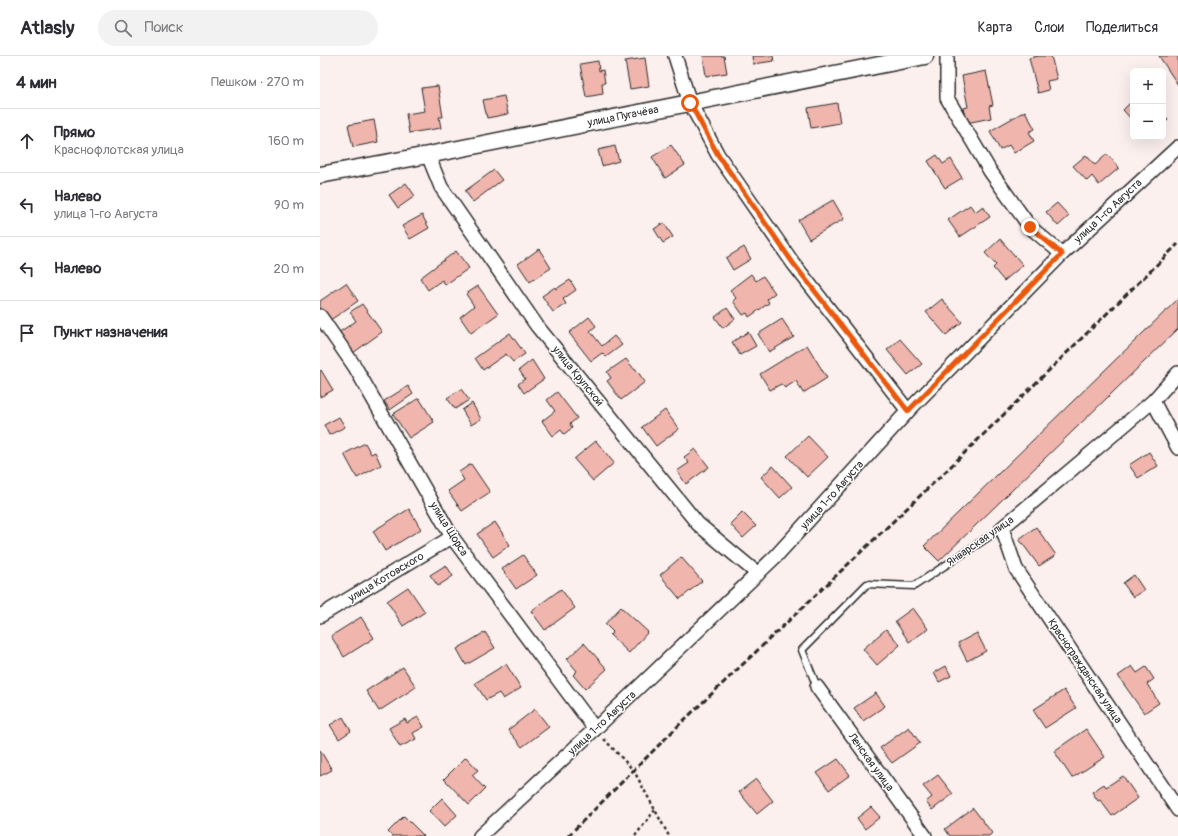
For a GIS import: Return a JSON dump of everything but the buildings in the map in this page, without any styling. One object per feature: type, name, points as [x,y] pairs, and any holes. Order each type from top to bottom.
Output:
[{"type":"street","points":[[675,56],[690,103],[718,155],[793,263],[908,411]]},
{"type":"street","name":"улица Пугачёва","points":[[320,175],[926,56]]},
{"type":"street","points":[[947,56],[948,98],[990,171],[1030,227],[1062,254]]},
{"type":"street","name":"улица 1-го Августа","points":[[480,836],[758,574],[908,411],[1062,254],[1178,147]]},
{"type":"street","name":"улица Крупской","points":[[428,155],[440,187],[537,326],[698,524],[758,574]]},
{"type":"street","name":"улица Щорса","points":[[320,316],[355,367],[452,537],[595,729]]},
{"type":"street","name":"Январская улица","points":[[1002,528],[1153,401],[1178,373]]},
{"type":"street","points":[[1153,401],[1178,448]]},
{"type":"street","name":"Красногражданская улица","points":[[1002,528],[1016,569],[1178,810]]},
{"type":"street","name":"улица Котовского","points":[[320,616],[452,537]]},
{"type":"street","name":"Ленская улица","points":[[817,687],[926,836]]},
{"type":"lane","name":"Январская улица","points":[[817,687],[802,650],[867,584],[914,586],[1002,528]]},
{"type":"path","points":[[595,729],[634,770],[669,836]]},
{"type":"path","points":[[635,836],[655,810]]},
{"type":"railway","points":[[568,836],[680,724],[943,474],[1178,244]]},
{"type":"route","points":[[690,103],[718,155],[793,263],[908,411],[1062,254],[1030,227]]}]
